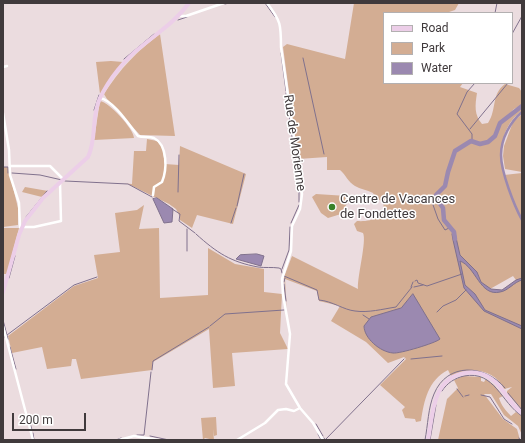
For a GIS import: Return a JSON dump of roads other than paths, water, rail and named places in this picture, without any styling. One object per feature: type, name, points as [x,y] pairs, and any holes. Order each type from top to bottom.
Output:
[{"type":"street","points":[[3,292],[21,228],[36,206],[62,180],[82,165],[90,153],[96,107],[99,98],[128,58],[179,16],[189,3]]},
{"type":"street","points":[[179,16],[186,16],[224,3]]},
{"type":"street","name":"Rue de Morienne","points":[[268,3],[278,20],[281,29],[281,47],[302,194],[300,210],[292,226],[292,251],[282,279],[283,295],[290,334],[286,384],[300,408],[313,423],[323,440]]},
{"type":"street","points":[[3,67],[7,66]]},
{"type":"street","points":[[99,98],[104,99],[112,105],[138,136],[154,139],[162,147],[165,156],[164,174],[162,182],[154,187],[153,195]]},
{"type":"street","points":[[3,113],[12,183],[19,203],[21,228]]},
{"type":"street","points":[[10,166],[50,166],[62,180],[61,221],[54,224],[21,228]]},
{"type":"street","points":[[3,326],[33,440]]},
{"type":"street","points":[[428,440],[434,404],[438,393],[446,382],[461,374],[476,373],[492,379],[514,407],[522,413]]},
{"type":"street","points":[[237,440],[265,423],[278,410],[286,409],[294,411],[300,408]]},
{"type":"street","points":[[118,440],[134,436],[159,440]]},
{"type":"water","points":[[157,198],[173,209],[172,222],[164,223],[153,199]]},
{"type":"water","points":[[455,233],[460,255],[477,272],[481,282],[491,289],[502,290],[516,280],[522,278],[522,280],[506,290],[493,292],[483,286],[470,269],[460,261],[465,285],[475,294],[485,310],[522,326],[522,329],[484,311],[464,288],[452,234]]},
{"type":"water","points":[[257,254],[264,256],[261,266],[236,259],[240,255]]},
{"type":"water","points":[[413,294],[440,339],[397,353],[383,350],[370,340],[364,326],[371,317],[401,308]]},
{"type":"waterway","points":[[225,4],[229,3]]},
{"type":"waterway","points":[[265,3],[275,17]]},
{"type":"waterway","points":[[495,12],[497,3]]},
{"type":"waterway","points":[[513,32],[522,16]]},
{"type":"waterway","points":[[178,20],[187,17]]},
{"type":"waterway","points":[[124,59],[154,34]]},
{"type":"waterway","points":[[281,53],[286,91]]},
{"type":"waterway","points":[[303,58],[324,154]]},
{"type":"waterway","points":[[472,141],[472,134],[457,114],[467,92],[474,84]]},
{"type":"waterway","points":[[470,129],[507,84]]},
{"type":"waterway","points":[[286,93],[299,185]]},
{"type":"waterway","points":[[94,110],[99,95]]},
{"type":"waterway","points":[[455,239],[454,232],[444,220],[443,208],[436,198],[436,195],[445,186],[455,151],[471,141],[480,144],[488,142],[495,136],[500,123],[522,106]]},
{"type":"waterway","points":[[522,112],[507,131],[501,149],[503,170],[515,206],[522,220]]},
{"type":"waterway","points":[[178,192],[179,155]]},
{"type":"waterway","points":[[3,167],[8,167],[8,173]]},
{"type":"waterway","points":[[12,173],[40,175],[62,180]]},
{"type":"waterway","points":[[237,206],[244,174]]},
{"type":"waterway","points":[[65,181],[128,184],[152,197]]},
{"type":"waterway","points":[[299,188],[299,202]]},
{"type":"waterway","points":[[26,217],[47,191]]},
{"type":"waterway","points":[[436,198],[432,202],[438,219],[445,230],[449,228]]},
{"type":"waterway","points":[[291,223],[299,205]]},
{"type":"waterway","points":[[231,223],[236,208]]},
{"type":"waterway","points":[[172,209],[180,214],[179,221],[195,233]]},
{"type":"waterway","points":[[282,269],[289,250],[290,227]]},
{"type":"waterway","points":[[187,229],[187,251]]},
{"type":"waterway","points":[[196,234],[225,256],[248,265],[279,268],[281,269],[282,273]]},
{"type":"waterway","points":[[9,278],[15,256]]},
{"type":"waterway","points":[[415,281],[417,280],[418,283],[427,286],[462,274]]},
{"type":"waterway","points":[[284,276],[317,290],[319,300],[351,310],[365,312],[396,307],[412,287]]},
{"type":"waterway","points":[[7,335],[74,285],[97,277]]},
{"type":"waterway","points":[[284,282],[285,278]]},
{"type":"waterway","points":[[411,287],[413,282]]},
{"type":"waterway","points":[[284,284],[286,301]]},
{"type":"waterway","points":[[414,287],[423,285]]},
{"type":"waterway","points":[[437,312],[443,306],[456,300],[466,290]]},
{"type":"waterway","points":[[210,326],[225,314],[284,310]]},
{"type":"waterway","points":[[363,315],[369,319]]},
{"type":"waterway","points":[[3,320],[8,339]]},
{"type":"waterway","points":[[152,370],[153,361],[209,327]]},
{"type":"waterway","points":[[10,347],[16,369]]},
{"type":"waterway","points":[[411,359],[442,356]]},
{"type":"waterway","points":[[324,438],[325,440],[404,359]]},
{"type":"waterway","points":[[425,440],[432,399],[440,384],[448,376],[467,370],[477,371],[487,374],[497,380],[505,388]]},
{"type":"waterway","points":[[137,435],[144,435],[151,372]]},
{"type":"waterway","points":[[442,391],[454,380],[464,376],[475,375],[483,378],[497,389],[508,403],[522,416]]},
{"type":"waterway","points":[[457,389],[463,397]]},
{"type":"waterway","points":[[508,393],[522,410]]},
{"type":"waterway","points":[[465,396],[469,395]]},
{"type":"waterway","points":[[481,395],[490,397],[504,419],[512,424]]},
{"type":"waterway","points":[[430,440],[436,405]]},
{"type":"waterway","points":[[30,423],[32,430]]},
{"type":"waterway","points":[[316,424],[323,436]]},
{"type":"waterway","points":[[33,433],[34,440]]},
{"type":"waterway","points":[[318,434],[321,440]]},
{"type":"waterway","points":[[150,436],[169,440]]},
{"type":"waterway","points":[[116,440],[121,438]]},
{"type":"place","name":"Centre de Vacances de Fondettes","points":[[332,207]]}]
